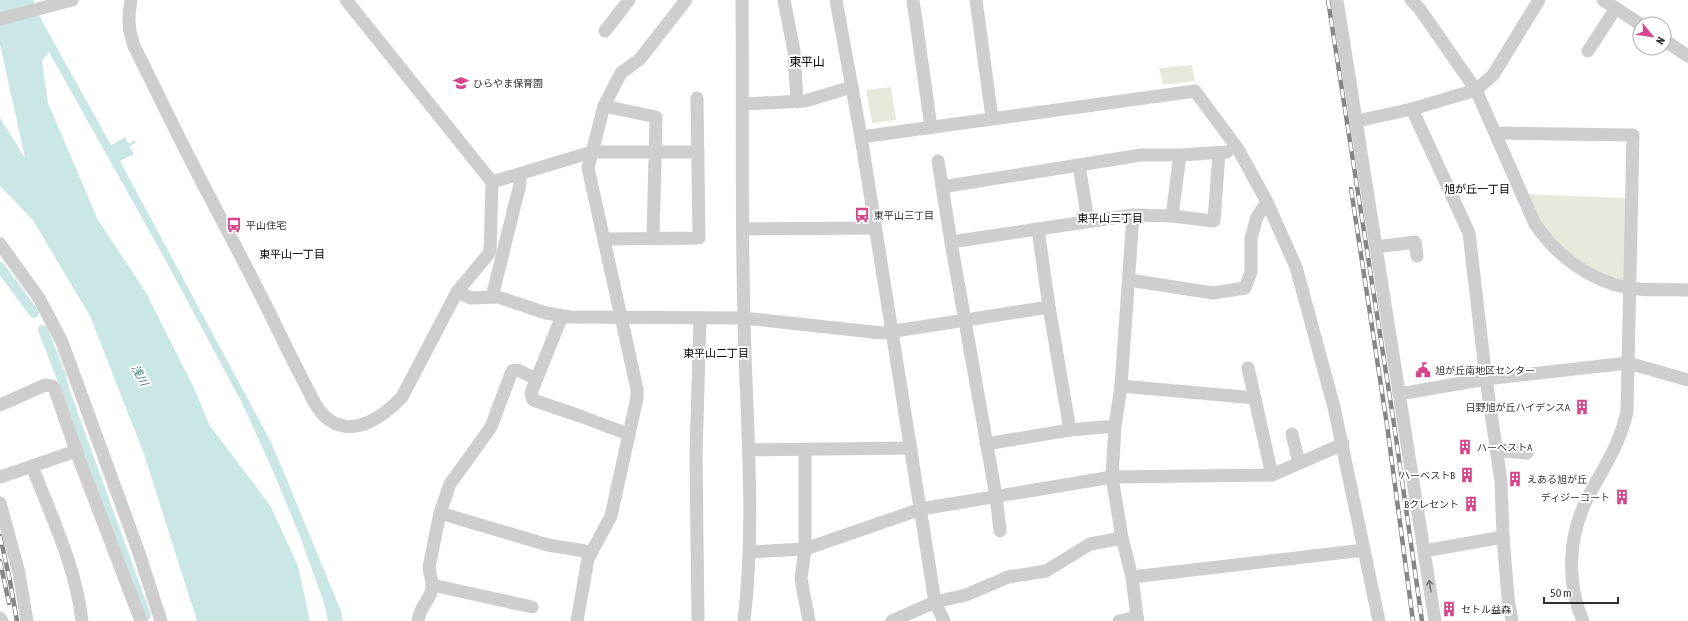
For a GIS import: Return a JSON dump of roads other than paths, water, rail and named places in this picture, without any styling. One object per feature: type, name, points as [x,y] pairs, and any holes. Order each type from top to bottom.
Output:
[{"type":"street","points":[[0,19],[72,0]]},
{"type":"street","points":[[131,0],[129,30],[134,46],[289,354],[318,408],[325,417],[336,424],[356,426],[368,423],[396,404],[402,397],[457,292],[490,252],[492,182],[346,0]]},
{"type":"street","points":[[605,31],[629,0]]},
{"type":"street","points":[[576,621],[588,559],[611,516],[637,398],[637,390],[622,318],[588,168],[604,106],[621,73],[640,59],[686,0]]},
{"type":"street","points":[[742,0],[744,318],[749,450],[750,552],[744,621]]},
{"type":"street","points":[[784,0],[794,51],[797,102]]},
{"type":"street","points":[[836,0],[861,137],[935,602],[944,621]]},
{"type":"street","points":[[913,0],[931,127]]},
{"type":"street","points":[[976,0],[992,118]]},
{"type":"street","points":[[1337,0],[1435,621]]},
{"type":"street","points":[[1411,0],[1419,8],[1476,90],[1535,224],[1546,240],[1587,273],[1608,282],[1630,288],[1688,290]]},
{"type":"street","points":[[1603,0],[1632,19]]},
{"type":"street","points":[[1357,121],[1412,108],[1476,90],[1493,75],[1534,2]]},
{"type":"street","points":[[1588,51],[1616,8]]},
{"type":"street","points":[[1672,45],[1688,56]]},
{"type":"street","points":[[743,104],[805,101],[852,87]]},
{"type":"street","points":[[861,137],[1195,91],[1238,149],[1267,202],[1296,266],[1343,444],[1379,621]]},
{"type":"street","points":[[604,239],[699,238],[697,98]]},
{"type":"street","points":[[604,106],[656,117],[653,238]]},
{"type":"street","points":[[1412,108],[1469,233],[1486,379],[1501,481],[1503,537],[1508,598],[1512,621]]},
{"type":"street","points":[[1496,133],[1633,135],[1628,396],[1623,427],[1611,458],[1581,513],[1573,544],[1573,581],[1578,608],[1584,621]]},
{"type":"street","points":[[942,187],[1141,155],[1219,153],[1238,149]]},
{"type":"street","points":[[492,182],[592,152],[698,152]]},
{"type":"street","points":[[951,242],[1133,215],[1172,216],[1214,221],[1219,153]]},
{"type":"street","points":[[1172,216],[1180,155]]},
{"type":"street","points":[[938,161],[996,496],[1000,531]]},
{"type":"street","points":[[1079,165],[1088,221]]},
{"type":"street","points":[[492,297],[520,184],[520,174]]},
{"type":"street","points":[[1129,280],[1213,293],[1245,288],[1251,272],[1251,238],[1257,217],[1267,202]]},
{"type":"street","points":[[1119,621],[1137,619],[1132,578],[1122,538],[1112,478],[1115,426],[1121,386],[1133,215]]},
{"type":"street","points":[[743,229],[875,228]]},
{"type":"street","points":[[1038,229],[1049,307],[1070,430]]},
{"type":"street","points":[[1376,248],[1415,242],[1417,256]]},
{"type":"street","points":[[0,244],[39,298],[60,337],[138,550],[161,621]]},
{"type":"street","points":[[457,292],[471,298],[502,298],[540,311],[562,316],[622,318],[744,318],[882,333],[892,333],[1049,307]]},
{"type":"street","points":[[562,316],[536,378],[531,393],[533,400],[628,434]]},
{"type":"street","points":[[698,621],[696,454],[700,318]]},
{"type":"street","points":[[1399,394],[1486,379],[1628,363],[1688,380]]},
{"type":"street","points":[[1248,368],[1272,474]]},
{"type":"street","points":[[418,621],[421,608],[432,590],[432,585],[428,574],[429,567],[440,512],[450,484],[491,427],[512,371],[518,370],[536,378]]},
{"type":"street","points":[[0,405],[45,385],[52,386],[55,390],[76,451],[141,621]]},
{"type":"street","points":[[1121,386],[1255,398]]},
{"type":"street","points":[[986,444],[1070,430],[1115,426]]},
{"type":"street","points":[[1292,434],[1299,462]]},
{"type":"street","points":[[750,552],[805,549],[920,509],[1112,478],[1272,474],[1343,444]]},
{"type":"street","points":[[749,450],[910,448]]},
{"type":"street","points":[[805,450],[805,549],[801,579],[809,621]]},
{"type":"street","points":[[0,477],[76,451]]},
{"type":"street","points":[[1497,453],[1505,451],[1527,453]]},
{"type":"street","points":[[32,466],[71,569],[78,595],[82,621]]},
{"type":"street","points":[[0,503],[6,520],[19,573],[27,621]]},
{"type":"street","points":[[440,512],[548,545],[591,552]]},
{"type":"street","points":[[1424,550],[1503,537]]},
{"type":"street","points":[[892,621],[935,602],[966,595],[1008,577],[1046,571],[1090,544],[1122,538]]},
{"type":"street","points":[[1132,578],[1364,550]]},
{"type":"street","points":[[432,585],[532,607]]},
{"type":"water","name":"浅川","points":[[0,0],[33,0],[42,21],[111,145],[125,137],[134,154],[120,161],[272,444],[341,611],[343,621],[328,621],[324,603],[301,539],[273,471],[243,405],[161,252],[49,52],[42,61],[48,103],[98,220],[145,291],[193,386],[210,426],[270,505],[298,566],[310,621],[197,621],[144,454],[90,316],[33,220],[0,186],[0,118],[25,158],[0,44]]},
{"type":"waterway","points":[[127,146],[134,142]]},
{"type":"waterway","points":[[0,267],[34,313]]},
{"type":"waterway","points":[[43,330],[61,376],[65,392],[146,616]]},
{"type":"railway","points":[[1328,0],[1394,424],[1422,621]]},
{"type":"railway","points":[[1351,189],[1387,425],[1413,621]]},
{"type":"railway","points":[[0,536],[17,621]]},
{"type":"railway","points":[[0,561],[9,603]]},
{"type":"place","name":"ひらやま保育園","points":[[461,83]]},
{"type":"place","name":"東平山三丁目","points":[[862,215]]},
{"type":"place","name":"平山住宅","points":[[234,225]]},
{"type":"place","name":"旭が丘南地区センター","points":[[1423,370]]},
{"type":"place","name":"日野旭が丘ハイデンスA","points":[[1582,407]]},
{"type":"place","name":"ハーベストA","points":[[1465,447]]},
{"type":"place","name":"ハーベストB","points":[[1467,475]]},
{"type":"place","name":"えある旭が丘","points":[[1515,479]]},
{"type":"place","name":"ディジーコート","points":[[1622,497]]},
{"type":"place","name":"Bクレセント","points":[[1471,504]]},
{"type":"place","name":"セトル益森","points":[[1449,609]]},
{"type":"district","name":"東平山","points":[[807,62]]},
{"type":"district","name":"旭が丘一丁目","points":[[1477,189]]},
{"type":"district","name":"東平山三丁目","points":[[1110,218]]},
{"type":"district","name":"東平山一丁目","points":[[292,254]]},
{"type":"district","name":"東平山二丁目","points":[[716,353]]}]
